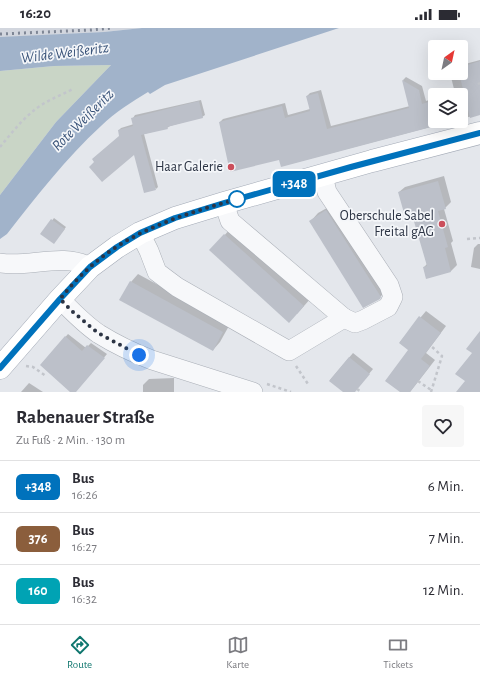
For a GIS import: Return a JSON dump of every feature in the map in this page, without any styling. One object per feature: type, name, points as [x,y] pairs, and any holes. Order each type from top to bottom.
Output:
[{"type":"main road","points":[[0,368],[90,267],[117,247],[140,233],[175,218],[224,203],[323,176],[353,166],[480,133]]},
{"type":"street","points":[[224,203],[230,221],[344,318],[355,322],[363,320],[388,307],[392,297],[389,285],[327,192],[323,176]]},
{"type":"street","points":[[140,233],[157,272],[177,287],[288,351],[344,318]]},
{"type":"street","points":[[0,263],[47,262],[58,260],[82,263],[90,267]]},
{"type":"street","points":[[60,299],[98,333],[139,355],[253,392]]},
{"type":"path","points":[[0,147],[13,131],[33,111],[50,100],[73,89]]},
{"type":"path","points":[[467,239],[480,238]]},
{"type":"path","points":[[418,382],[431,391],[442,356],[431,346]]},
{"type":"path","points":[[288,351],[308,384]]},
{"type":"path","points":[[22,364],[33,367],[46,376]]},
{"type":"path","points":[[357,389],[361,392]]},
{"type":"shaded area","points":[[0,28],[142,28],[104,32],[0,37]]},
{"type":"green space","points":[[111,65],[56,122],[0,195],[0,71],[54,66]]},
{"type":"water","points":[[142,28],[339,28],[165,85],[150,94],[148,92],[112,116],[88,138],[52,178],[7,234],[0,239],[0,195],[56,122],[111,65],[54,66],[0,71],[0,37],[104,32]]},
{"type":"building","points":[[480,61],[480,115],[470,118],[468,110],[468,88],[463,88],[461,80],[468,80],[468,65]]},
{"type":"building","points":[[402,80],[419,90],[422,104],[428,102],[428,128],[281,167],[279,160],[230,172],[219,122],[282,106],[285,118],[310,111],[306,96],[318,93],[327,129],[409,108]]},
{"type":"building","points":[[199,101],[203,118],[167,127],[168,129],[141,135],[156,190],[144,193],[134,155],[102,182],[89,167],[94,162],[92,159],[119,136],[118,130],[133,126],[131,118]]},
{"type":"building","points":[[438,181],[446,209],[438,211],[448,247],[445,248],[451,272],[426,279],[423,267],[427,266],[413,218],[406,220],[398,192]]},
{"type":"building","points":[[326,210],[381,297],[363,308],[309,221]]},
{"type":"building","points":[[51,219],[65,229],[54,244],[40,234]]},
{"type":"building","points":[[224,234],[304,306],[289,323],[209,250]]},
{"type":"building","points":[[130,281],[223,332],[213,351],[119,300]]},
{"type":"building","points":[[419,316],[441,333],[421,359],[430,366],[410,392],[400,392],[385,381],[408,350],[399,343]]},
{"type":"building","points":[[480,331],[480,392],[456,392],[465,381],[455,374],[472,353],[466,349]]},
{"type":"building","points":[[65,336],[82,351],[87,345],[105,358],[76,392],[70,392],[40,365]]},
{"type":"building","points":[[349,357],[370,374],[355,392],[343,392],[329,381]]},
{"type":"railway","points":[[0,34],[113,28]]},
{"type":"bus line","name":"+348","points":[[0,368],[90,267],[117,247],[140,233],[198,210],[480,133]]},
{"type":"place","name":"Haar Galerie","points":[[231,167]]},
{"type":"place","name":"Oberschule Sabel Freital gAG","points":[[442,224]]},
{"type":"route","points":[[139,355],[98,333],[60,299],[90,267],[117,247],[140,233],[175,218],[237,199]]},
{"type":"water label","name":"Wilde Weißeritz","points":[[65,53]]},
{"type":"water label","name":"Rote Weißeritz","points":[[83,120]]}]
